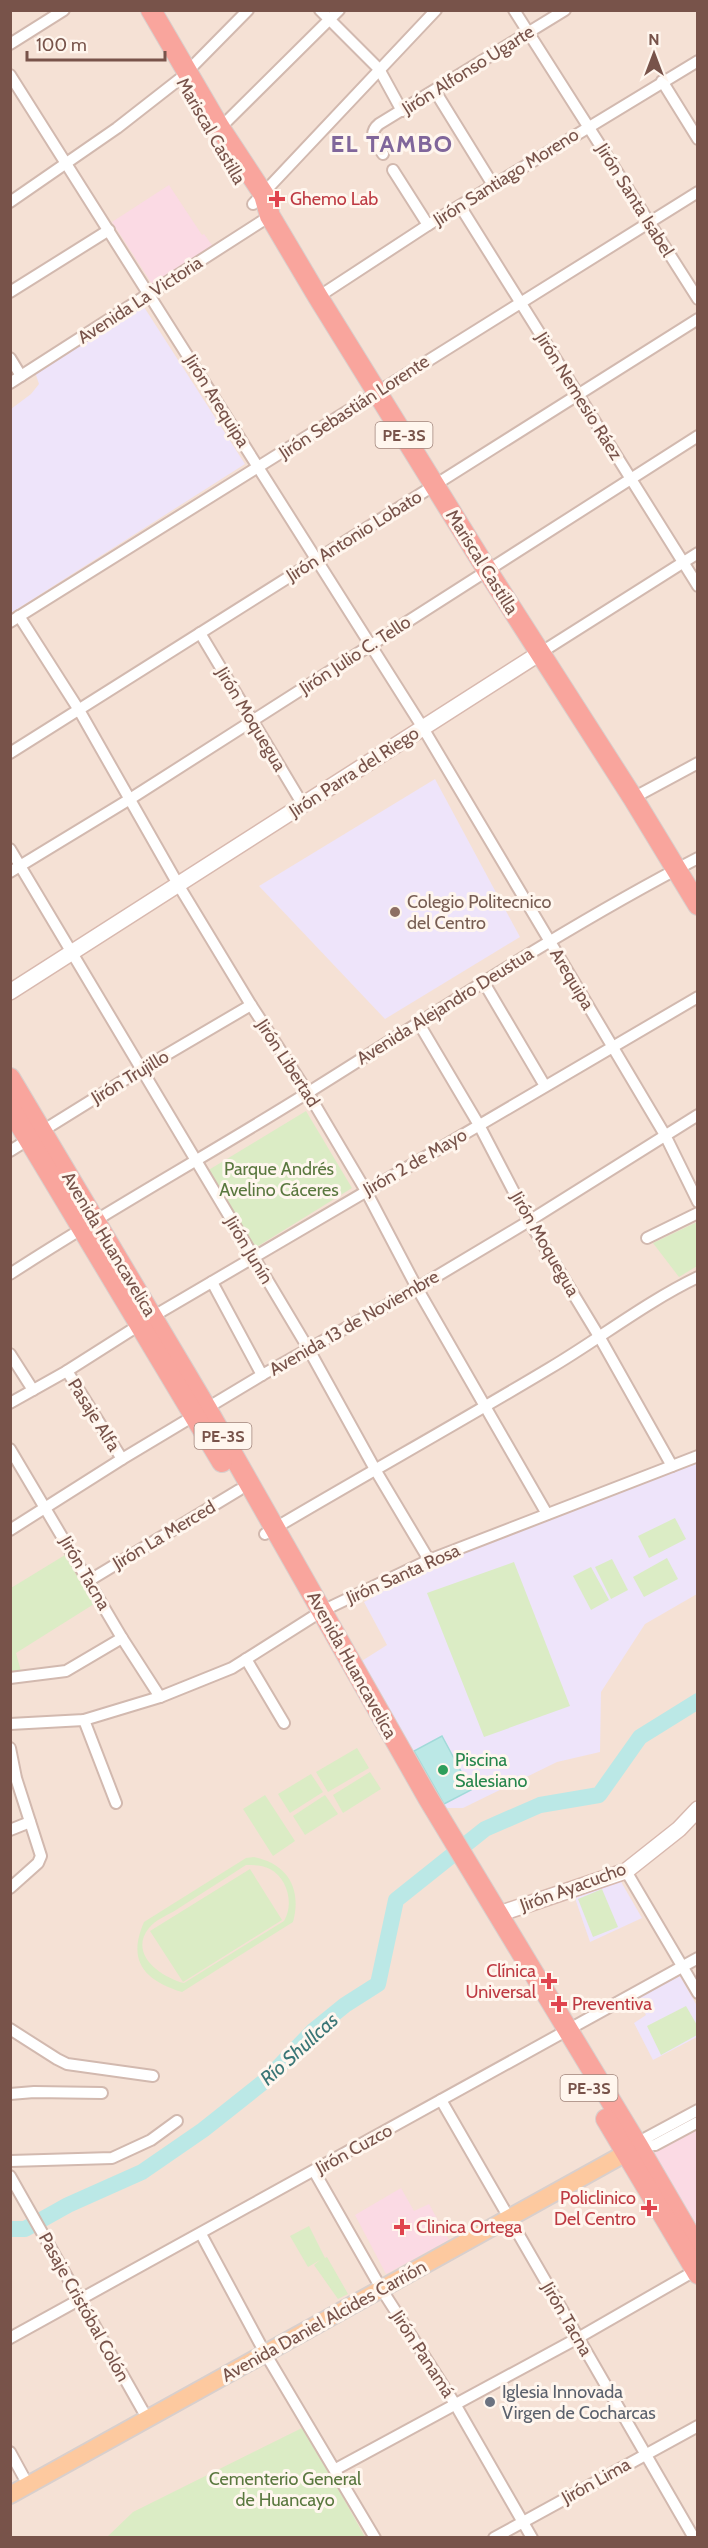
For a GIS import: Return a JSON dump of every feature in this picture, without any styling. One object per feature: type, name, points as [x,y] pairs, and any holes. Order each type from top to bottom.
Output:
[{"type":"highway","name":"Mariscal Castilla","points":[[139,10],[220,128],[259,200]]},
{"type":"highway","name":"Mariscal Castilla","points":[[151,10],[184,75],[376,392],[633,798],[698,905]]},
{"type":"highway","name":"Avenida Huancavelica","points":[[10,1078],[36,1136],[201,1412],[423,1801],[490,1907],[632,2150],[697,2271]]},
{"type":"highway","name":"Avenida Huancavelica","points":[[10,1108],[36,1136]]},
{"type":"highway","name":"Avenida Huancavelica","points":[[201,1412],[239,1490],[270,1531]]},
{"type":"highway","name":"Avenida Huancavelica","points":[[632,2150],[698,2250]]},
{"type":"main road","name":"Avenida Daniel Alcides Carrión","points":[[10,2495],[632,2150]]},
{"type":"street","points":[[10,44],[64,10]]},
{"type":"street","points":[[10,202],[117,128],[184,75],[248,10]]},
{"type":"street","points":[[320,10],[378,69],[402,111]]},
{"type":"street","points":[[220,128],[339,10]]},
{"type":"street","points":[[259,200],[378,69],[436,10]]},
{"type":"street","name":"Jirón Santa Isabel","points":[[514,10],[698,299]]},
{"type":"street","name":"Jirón Alfonso Ugarte","points":[[383,154],[372,136],[372,130],[378,124],[565,10]]},
{"type":"street","name":"Jirón Santiago Moreno","points":[[318,297],[428,225],[698,61]]},
{"type":"street","name":"Jirón Arequipa","points":[[10,75],[423,728]]},
{"type":"street","points":[[662,81],[698,139]]},
{"type":"street","points":[[435,91],[493,185]]},
{"type":"street","points":[[393,170],[428,225]]},
{"type":"street","name":"Jirón Sebastián Lorente","points":[[15,619],[698,192]]},
{"type":"street","name":"Jirón Nemesio Ráez","points":[[460,206],[698,586]]},
{"type":"street","name":"Avenida La Victoria","points":[[10,382],[150,295],[270,216]]},
{"type":"street","points":[[10,292],[109,230]]},
{"type":"street","name":"Jirón Antonio Lobato","points":[[10,753],[698,319]]},
{"type":"street","points":[[10,358],[21,376]]},
{"type":"street","name":"Jirón Julio C. Tello","points":[[10,872],[130,800],[698,436]]},
{"type":"street","name":"Jirón Parra del Riego","points":[[10,992],[698,553]]},
{"type":"street","name":"Jirón Libertad","points":[[15,619],[79,710],[179,886],[251,1005],[308,1093],[366,1191],[417,1288],[547,1514]]},
{"type":"street","name":"Jirón Moquegua","points":[[200,633],[303,805]]},
{"type":"street","name":"Arequipa","points":[[423,728],[665,1135],[698,1202]]},
{"type":"street","points":[[633,798],[698,763]]},
{"type":"street","name":"Jirón Junín","points":[[10,849],[308,1348],[376,1471],[429,1560]]},
{"type":"street","name":"Avenida Alejandro Deustua","points":[[10,1274],[308,1093],[549,941],[698,858]]},
{"type":"street","points":[[483,981],[545,1086]]},
{"type":"street","name":"Jirón 2 de Mayo","points":[[10,1403],[698,997]]},
{"type":"street","name":"Jirón Trujillo","points":[[10,1151],[251,1005]]},
{"type":"street","name":"Jirón Moquegua","points":[[418,1022],[479,1125],[529,1221],[600,1338],[672,1466]]},
{"type":"street","name":"Avenida 13 de Noviembre","points":[[10,1530],[262,1375],[417,1288],[529,1221],[698,1115]]},
{"type":"street","points":[[647,1238],[698,1213]]},
{"type":"street","points":[[270,1531],[486,1406],[600,1338],[668,1292],[698,1277]]},
{"type":"street","points":[[212,1282],[262,1375]]},
{"type":"street","points":[[10,1354],[33,1390]]},
{"type":"street","name":"Pasaje Alfa","points":[[67,1371],[122,1459]]},
{"type":"street","name":"Jirón Tacna","points":[[11,1452],[90,1580],[122,1638],[160,1697]]},
{"type":"street","name":"Jirón Santa Rosa","points":[[10,1724],[84,1720],[160,1697],[232,1668],[318,1614],[429,1560],[698,1456]]},
{"type":"street","name":"Jirón La Merced","points":[[90,1580],[239,1490]]},
{"type":"street","points":[[10,1678],[66,1671],[122,1638]]},
{"type":"street","points":[[246,1659],[284,1723]]},
{"type":"street","points":[[84,1720],[116,1803]]},
{"type":"street","points":[[10,1748],[16,1778],[40,1852],[40,1859],[10,1888]]},
{"type":"street","name":"Jirón Ayacucho","points":[[490,1907],[626,1871],[679,1829],[698,1809]]},
{"type":"street","points":[[10,1830],[30,1822]]},
{"type":"street","points":[[626,1871],[698,1993]]},
{"type":"street","name":"Jirón Cuzco","points":[[10,2338],[698,1958]]},
{"type":"street","points":[[10,2029],[67,2064],[153,2076]]},
{"type":"street","points":[[10,2094],[102,2093]]},
{"type":"street","name":"Jirón Tacna","points":[[441,2100],[694,2538]]},
{"type":"street","points":[[632,2150],[646,2138],[698,2110]]},
{"type":"street","points":[[10,2161],[102,2159],[120,2156],[151,2140],[177,2121]]},
{"type":"street","points":[[632,2150],[655,2145],[698,2122]]},
{"type":"street","name":"Jirón Panamá","points":[[314,2171],[382,2290],[455,2404],[532,2538]]},
{"type":"street","name":"Pasaje Cristóbal Colón","points":[[10,2176],[147,2418]]},
{"type":"street","points":[[201,2234],[266,2353],[375,2538]]},
{"type":"street","points":[[336,2469],[697,2271]]},
{"type":"street","name":"Jirón Lima","points":[[494,2538],[698,2426]]},
{"type":"street","points":[[10,2452],[28,2485]]},
{"type":"shaded area","points":[[11,11],[697,11],[697,2537],[11,2537]]},
{"type":"shaded area","points":[[169,185],[202,235],[204,234],[214,248],[154,287],[112,222]]},
{"type":"shaded area","points":[[144,307],[245,464],[11,613],[11,409],[31,394],[39,384],[35,372]]},
{"type":"shaded area","name":"Colegio Politecnico del Centro","points":[[435,779],[520,937],[385,1019],[259,886]]},
{"type":"shaded area","points":[[697,1462],[697,1594],[645,1624],[601,1692],[600,1752],[557,1762],[463,1808],[440,1808],[357,1664],[387,1645],[364,1602],[423,1569]]},
{"type":"shaded area","points":[[620,1880],[642,1918],[590,1942],[575,1898]]},
{"type":"shaded area","points":[[680,1976],[697,2006],[697,2037],[653,2060],[634,2023],[646,2015],[637,1998]]},
{"type":"shaded area","points":[[697,2129],[697,2237],[653,2161],[655,2152]]},
{"type":"shaded area","name":"Clinica Ortega","points":[[401,2188],[414,2211],[429,2204],[449,2240],[386,2274],[355,2215]]},
{"type":"green space","name":"Parque Andrés Avelino Cáceres","points":[[306,1111],[352,1188],[255,1248],[207,1171]]},
{"type":"green space","points":[[697,1222],[697,1266],[679,1277],[653,1243]]},
{"type":"green space","points":[[675,1518],[686,1539],[649,1558],[638,1536]]},
{"type":"green space","points":[[65,1555],[94,1604],[16,1653],[22,1675],[11,1675],[11,1588]]},
{"type":"green space","points":[[667,1558],[678,1579],[644,1597],[633,1577]]},
{"type":"green space","points":[[612,1559],[628,1590],[611,1599],[595,1567]]},
{"type":"green space","points":[[514,1562],[570,1706],[484,1737],[427,1593]]},
{"type":"green space","points":[[591,1567],[609,1600],[591,1610],[573,1576]]},
{"type":"green space","points":[[357,1748],[369,1768],[328,1792],[316,1772]]},
{"type":"green space","points":[[370,1772],[381,1789],[343,1813],[333,1795]]},
{"type":"green space","points":[[311,1774],[323,1792],[290,1813],[278,1794]]},
{"type":"green space","points":[[265,1795],[295,1841],[273,1856],[243,1809]]},
{"type":"green space","points":[[325,1795],[338,1814],[305,1835],[293,1816]]},
{"type":"green space","points":[[254,1857],[276,1865],[290,1880],[295,1899],[293,1922],[182,1992],[149,1975],[142,1967],[137,1948],[144,1922],[246,1858]],"holes":[[[246,1865],[267,1868],[281,1879],[288,1892],[289,1900],[284,1921],[184,1983],[157,1970],[150,1963],[142,1947],[149,1928],[158,1920]]]},
{"type":"green space","points":[[250,1869],[282,1920],[183,1982],[150,1931]]},
{"type":"green space","points":[[602,1889],[618,1927],[593,1937],[578,1899]]},
{"type":"green space","points":[[686,2006],[697,2025],[697,2035],[661,2055],[647,2026]]},
{"type":"green space","points":[[309,2226],[325,2258],[327,2257],[348,2294],[338,2299],[314,2265],[320,2260],[308,2267],[290,2236]]},
{"type":"green space","name":"Cementerio General de Huancayo","points":[[304,2427],[365,2537],[106,2538],[133,2512]]},
{"type":"water","name":"Piscina Salesiano","points":[[442,1736],[471,1790],[444,1804],[414,1751]]},
{"type":"waterway","name":"Río Shullcas","points":[[10,2229],[25,2229],[68,2205],[142,2172],[203,2130],[266,2080],[313,2031],[345,2005],[378,1984],[396,1900],[485,1829],[540,1805],[599,1795],[640,1737],[698,1701]]},
{"type":"place","name":"Ghemo Lab","points":[[277,199]]},
{"type":"place","name":"Colegio Politecnico del Centro","points":[[395,912]]},
{"type":"place","name":"Piscina Salesiano","points":[[443,1770]]},
{"type":"place","name":"Clínica Universal","points":[[549,1981]]},
{"type":"place","name":"Preventiva","points":[[559,2004]]},
{"type":"place","name":"Policlinico Del Centro","points":[[649,2208]]},
{"type":"place","name":"Clinica Ortega","points":[[402,2227]]},
{"type":"place","name":"Iglesia Innovada Virgen de Cocharcas","points":[[490,2402]]},
{"type":"district","name":"EL TAMBO","points":[[392,143]]}]
